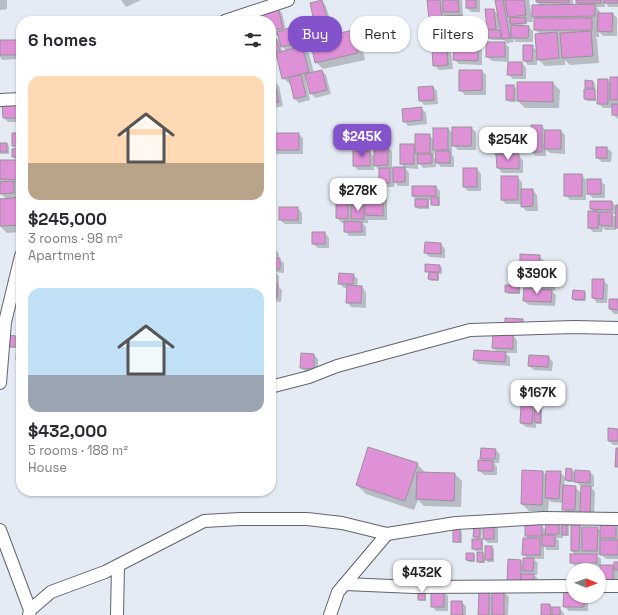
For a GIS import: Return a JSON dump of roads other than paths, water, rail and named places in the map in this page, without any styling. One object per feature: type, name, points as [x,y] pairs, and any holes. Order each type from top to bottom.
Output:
[{"type":"street","points":[[240,16],[288,0]]},
{"type":"street","points":[[0,100],[16,99]]},
{"type":"street","points":[[0,384],[5,322],[16,277]]},
{"type":"street","points":[[276,385],[309,377],[337,366],[470,330],[618,328]]},
{"type":"street","points":[[0,530],[29,613],[51,592],[118,566],[204,521],[240,519],[307,519],[342,523],[387,534],[456,523],[544,518],[618,519]]},
{"type":"street","points":[[330,615],[338,592],[387,534]]},
{"type":"street","points":[[117,615],[118,566]]},
{"type":"street","points":[[345,584],[414,587],[566,586]]},
{"type":"street","points":[[606,586],[618,586]]}]
